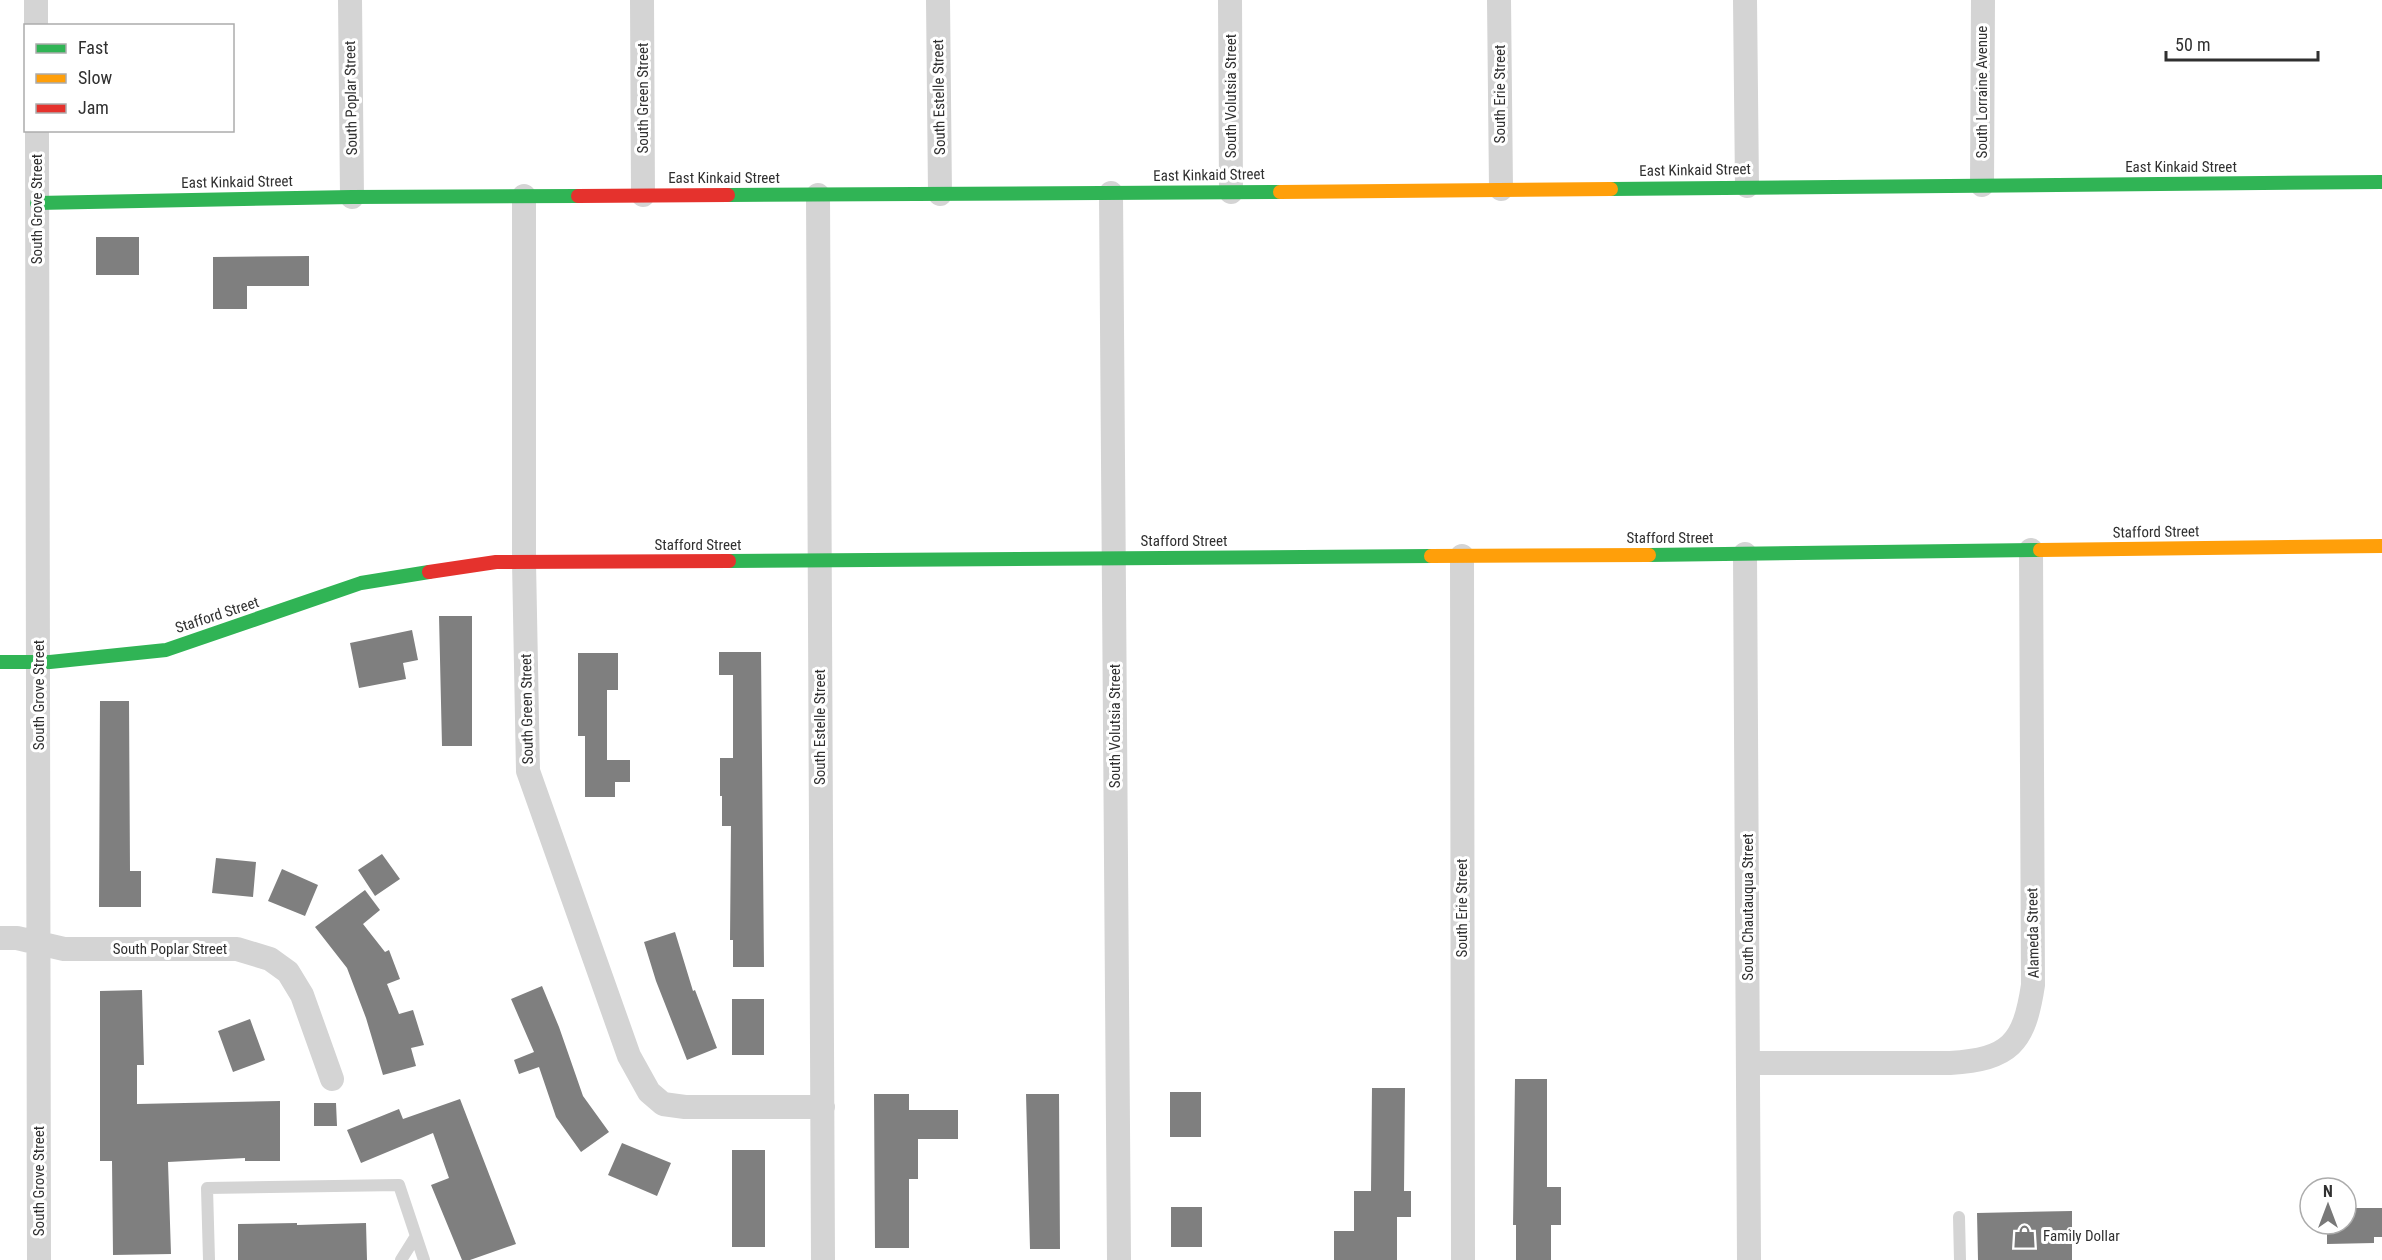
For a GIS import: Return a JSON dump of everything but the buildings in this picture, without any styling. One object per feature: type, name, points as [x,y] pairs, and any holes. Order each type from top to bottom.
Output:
[{"type":"street","points":[[36,0],[36,24]]},
{"type":"street","name":"South Poplar Street","points":[[350,0],[352,197]]},
{"type":"street","name":"South Green Street","points":[[642,0],[643,195]]},
{"type":"street","name":"South Estelle Street","points":[[938,0],[940,194]]},
{"type":"street","name":"South Volutsia Street","points":[[1230,0],[1231,192]]},
{"type":"street","name":"South Erie Street","points":[[1500,0],[1501,189]]},
{"type":"street","points":[[1745,0],[1747,186]]},
{"type":"street","name":"South Lorraine Avenue","points":[[1982,184],[1983,0]]},
{"type":"street","name":"South Grove Street","points":[[37,132],[39,1260]]},
{"type":"street","name":"East Kinkaid Street","points":[[37,203],[352,197],[2382,182]]},
{"type":"street","name":"South Volutsia Street","points":[[1111,193],[1119,1260]]},
{"type":"street","name":"South Estelle Street","points":[[818,195],[823,1260]]},
{"type":"street","name":"South Green Street","points":[[524,196],[524,562],[528,771],[629,1056],[649,1092],[663,1104],[705,1108],[823,1107]]},
{"type":"street","name":"Stafford Street","points":[[0,662],[39,662],[166,650],[361,583],[496,562],[1745,554],[2382,546]]},
{"type":"street","name":"Alameda Street","points":[[1749,1063],[1981,1061],[2008,1048],[2021,1033],[2029,1011],[2033,986],[2031,550]]},
{"type":"street","name":"South Chautauqua Street","points":[[1745,554],[1749,1260]]},
{"type":"street","name":"South Erie Street","points":[[1462,556],[1463,1260]]},
{"type":"street","name":"South Poplar Street","points":[[0,938],[17,938],[64,949],[237,949],[270,959],[288,972],[302,996],[332,1079]]},
{"type":"lane","points":[[209,1260],[207,1188],[399,1185],[424,1260]]},
{"type":"lane","points":[[1959,1217],[1960,1260]]},
{"type":"lane","points":[[401,1260],[416,1236]]},
{"type":"traffic: fast","points":[[1611,189],[2382,182]]},
{"type":"traffic: fast","points":[[728,195],[1280,192]]},
{"type":"traffic: fast","points":[[37,203],[352,197],[578,196]]},
{"type":"traffic: fast","points":[[1649,555],[2040,550]]},
{"type":"traffic: fast","points":[[729,561],[1431,556]]},
{"type":"traffic: fast","points":[[0,662],[50,662],[166,650],[361,583],[429,572]]},
{"type":"traffic: slow","points":[[1280,192],[1611,189]]},
{"type":"traffic: slow","points":[[2040,550],[2382,546]]},
{"type":"traffic: slow","points":[[1431,556],[1649,555]]},
{"type":"traffic: jam","points":[[578,196],[728,195]]},
{"type":"traffic: jam","points":[[429,572],[496,562],[729,561]]},
{"type":"place","name":"Family Dollar","points":[[2025,1236]]}]
